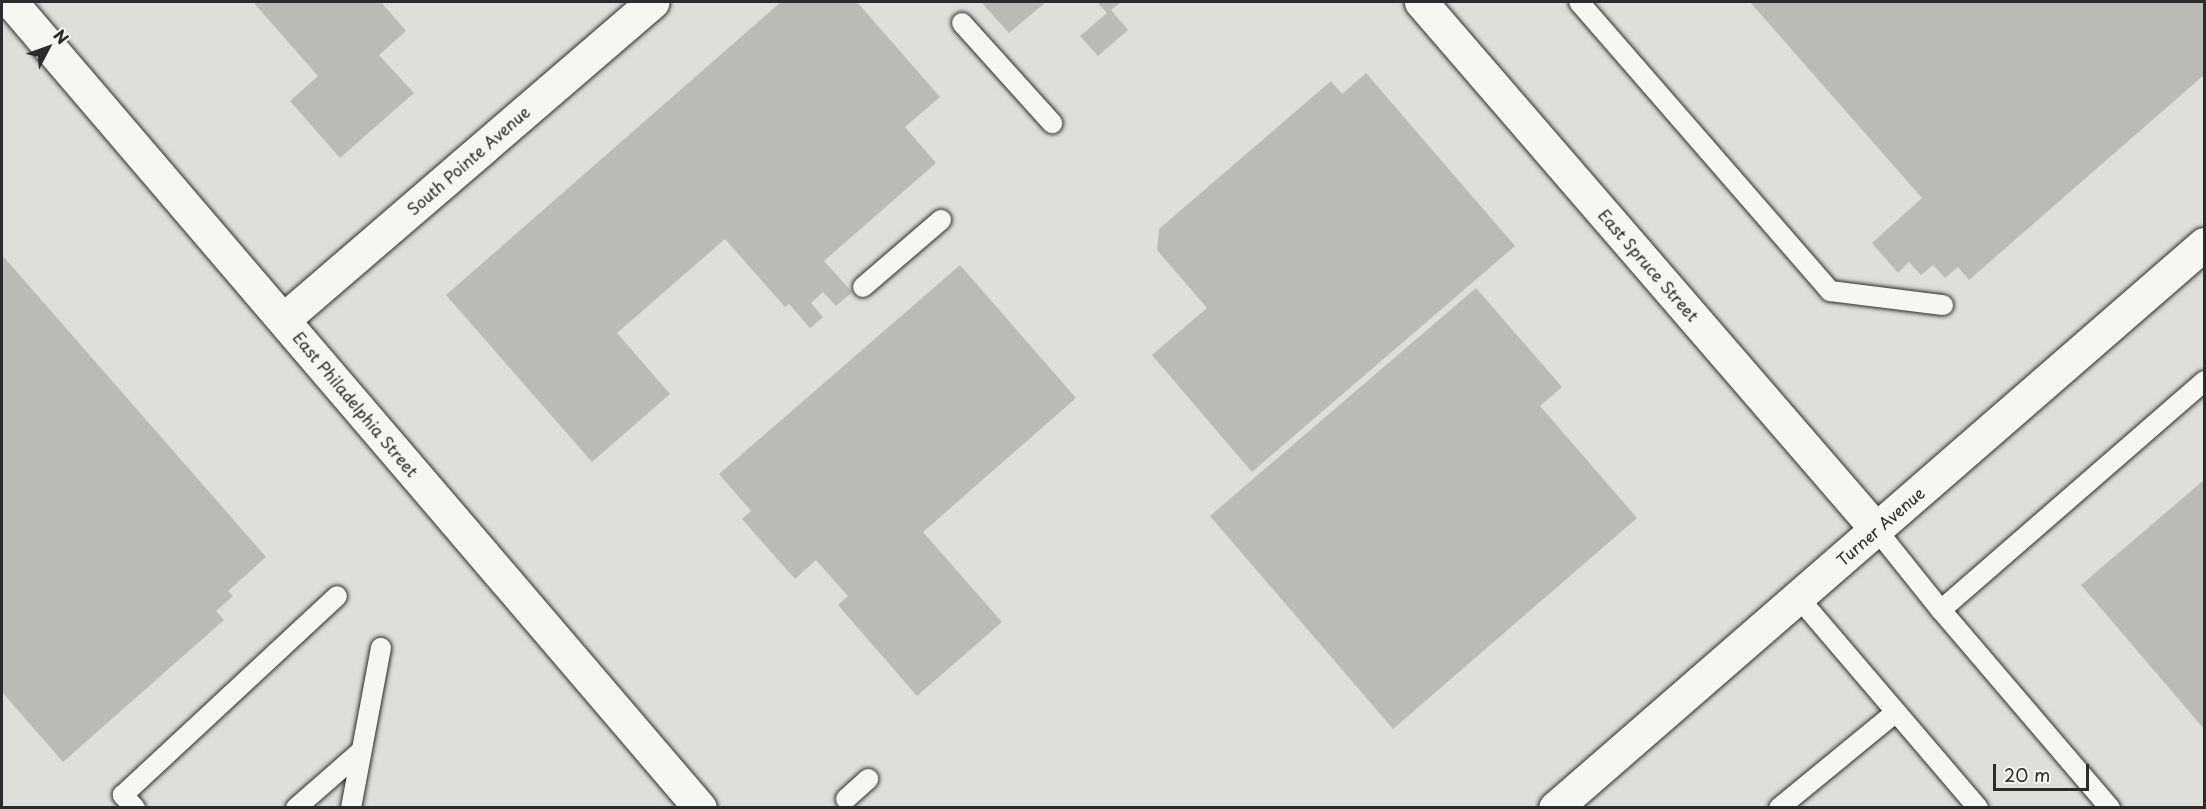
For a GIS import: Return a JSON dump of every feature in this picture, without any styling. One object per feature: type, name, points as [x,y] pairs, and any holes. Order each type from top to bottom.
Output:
[{"type":"street","name":"East Philadelphia Street","points":[[11,2],[284,318],[573,662],[700,807]]},
{"type":"street","name":"South Pointe Avenue","points":[[284,318],[652,2]]},
{"type":"street","name":"East Spruce Street","points":[[1421,2],[1876,529]]},
{"type":"street","name":"Turner Avenue","points":[[1555,807],[2205,244]]},
{"type":"lane","points":[[1579,2],[1830,291],[1943,304]]},
{"type":"lane","points":[[963,23],[1052,123]]},
{"type":"lane","points":[[863,287],[940,220]]},
{"type":"lane","points":[[1941,610],[2205,381]]},
{"type":"lane","points":[[1876,529],[1941,610],[2110,807]]},
{"type":"lane","points":[[135,807],[123,795],[337,596]]},
{"type":"lane","points":[[1798,597],[1978,807]]},
{"type":"lane","points":[[351,807],[381,648]]},
{"type":"lane","points":[[1779,807],[1896,712]]},
{"type":"lane","points":[[296,807],[360,752]]},
{"type":"lane","points":[[846,799],[868,779]]},
{"type":"shaded area","points":[[2,2],[2204,2],[2204,807],[2,807]]},
{"type":"building","points":[[253,2],[381,2],[406,31],[379,55],[414,93],[340,158],[290,101],[318,76]]},
{"type":"building","points":[[781,2],[857,2],[940,97],[905,127],[936,163],[824,261],[852,292],[836,306],[823,292],[811,303],[823,317],[810,328],[789,304],[785,307],[725,239],[617,333],[670,394],[592,462],[446,295]]},
{"type":"building","points":[[981,2],[1046,2],[1009,33]]},
{"type":"building","points":[[1097,2],[1121,2],[1111,10],[1128,30],[1098,56],[1080,36],[1107,13]]},
{"type":"building","points":[[1750,2],[2204,2],[2204,75],[1969,280],[1958,267],[1945,278],[1933,265],[1921,275],[1909,262],[1898,273],[1872,243],[1922,198]]},
{"type":"building","points":[[1366,73],[1515,246],[1252,472],[1152,355],[1207,308],[1157,250],[1159,229],[1331,81],[1342,94]]},
{"type":"building","points":[[2,255],[266,557],[228,591],[233,596],[216,611],[224,620],[63,762],[2,692]]},
{"type":"building","points":[[960,265],[1076,398],[923,532],[1002,622],[917,696],[838,605],[848,596],[816,560],[795,579],[742,519],[751,511],[719,474]]},
{"type":"building","points":[[1476,288],[1562,387],[1540,406],[1637,518],[1393,729],[1210,516]]},
{"type":"building","points":[[2204,480],[2204,729],[2081,585]]}]
